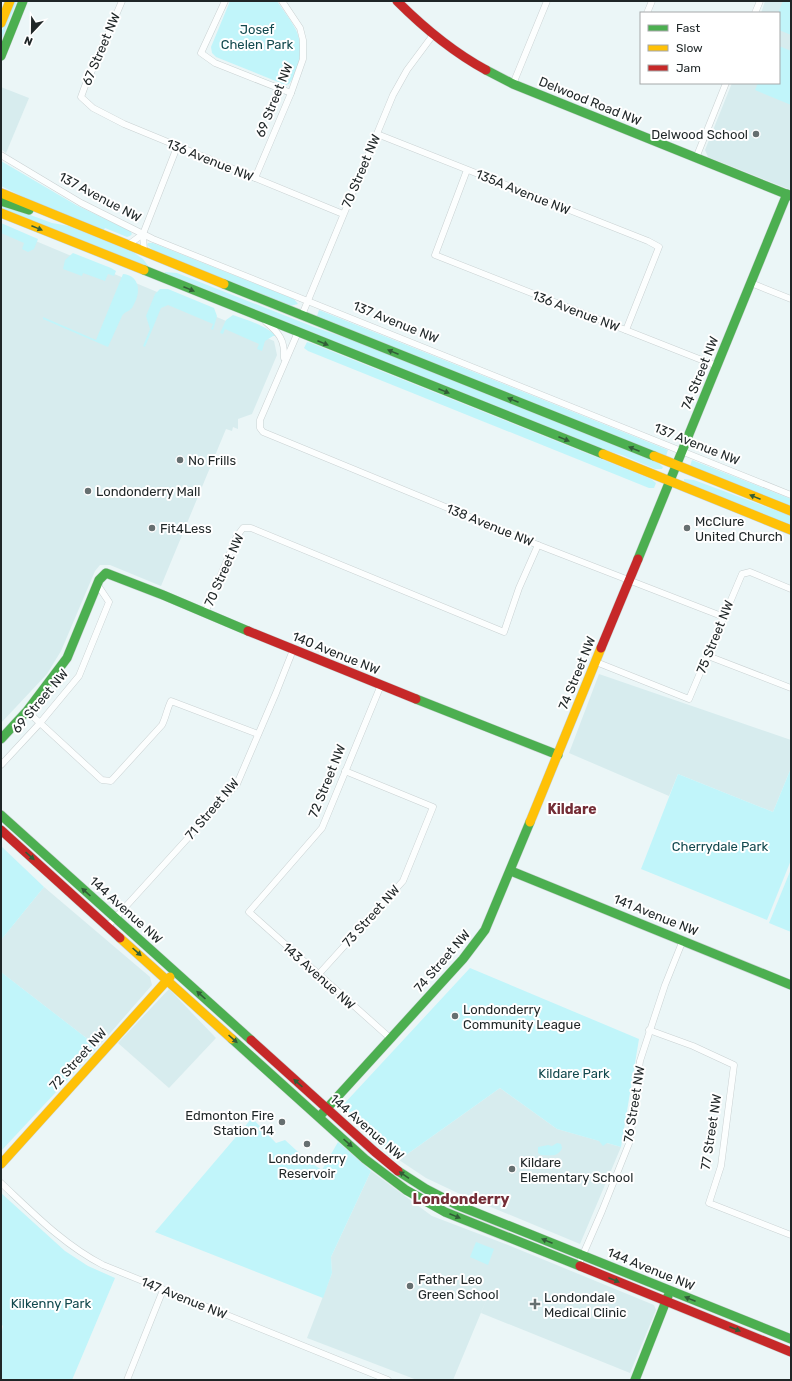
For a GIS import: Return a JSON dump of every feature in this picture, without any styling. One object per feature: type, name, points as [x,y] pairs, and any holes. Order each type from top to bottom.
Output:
[{"type":"street","points":[[1,23],[10,1]]},
{"type":"street","points":[[1,56],[23,1]]},
{"type":"street","name":"67 Street NW","points":[[81,97],[122,1]]},
{"type":"street","points":[[225,1],[201,53],[215,63],[291,93]]},
{"type":"street","name":"69 Street NW","points":[[256,178],[291,93],[303,59],[303,40],[300,28],[282,1]]},
{"type":"street","name":"Delwood Road NW","points":[[397,1],[433,35],[471,62],[513,84],[789,195]]},
{"type":"street","points":[[513,84],[547,1]]},
{"type":"street","points":[[647,12],[652,1]]},
{"type":"street","points":[[755,12],[760,1]]},
{"type":"street","name":"70 Street NW","points":[[302,315],[376,134],[400,81],[433,35]]},
{"type":"street","points":[[696,158],[726,84]]},
{"type":"street","name":"136 Avenue NW","points":[[81,97],[93,108],[124,124],[343,214]]},
{"type":"street","name":"135A Avenue NW","points":[[376,134],[659,246],[656,258],[626,330]]},
{"type":"street","points":[[144,252],[142,234],[177,147]]},
{"type":"street","name":"137 Avenue NW","points":[[1,155],[81,203],[142,234],[791,496]]},
{"type":"street","name":"136 Avenue NW","points":[[467,170],[434,255],[717,366]]},
{"type":"street","points":[[1,193],[791,512]]},
{"type":"street","name":"74 Street NW","points":[[319,1117],[474,945],[493,913],[750,283],[789,195]]},
{"type":"street","points":[[1,201],[34,212],[67,220]]},
{"type":"street","points":[[1,213],[791,530]]},
{"type":"street","points":[[128,245],[142,234]]},
{"type":"street","points":[[750,283],[791,299]]},
{"type":"street","points":[[262,318],[280,336],[284,348],[284,363]]},
{"type":"street","points":[[284,363],[298,332]]},
{"type":"street","name":"138 Avenue NW","points":[[284,363],[260,420],[260,428],[263,432],[538,545],[724,617]]},
{"type":"street","name":"70 Street NW","points":[[205,613],[237,536],[242,528],[252,528],[504,632],[519,588],[538,545]]},
{"type":"street","name":"75 Street NW","points":[[596,662],[689,699],[742,574],[750,572],[791,589]]},
{"type":"street","name":"69 Street NW","points":[[1,739],[27,711],[67,658],[97,584],[106,573]]},
{"type":"street","name":"140 Avenue NW","points":[[106,573],[113,574],[293,650],[558,755]]},
{"type":"street","name":"69 Street NW","points":[[1,765],[40,724],[79,676],[110,602],[97,584]]},
{"type":"street","name":"71 Street NW","points":[[108,926],[237,784],[293,650]]},
{"type":"street","points":[[708,656],[791,688]]},
{"type":"street","name":"72 Street NW","points":[[249,912],[322,828],[381,685]]},
{"type":"street","points":[[27,711],[102,780],[110,781],[162,725],[166,718],[167,710],[171,701],[258,734]]},
{"type":"street","name":"73 Street NW","points":[[318,975],[403,882],[433,807],[345,771]]},
{"type":"street","name":"144 Avenue NW","points":[[1,815],[326,1109],[400,1172],[426,1189],[457,1205],[791,1339]]},
{"type":"street","name":"144 Avenue NW","points":[[1,830],[319,1117],[384,1174],[406,1190],[423,1201],[445,1212],[791,1352]]},
{"type":"street","name":"141 Avenue NW","points":[[511,871],[791,985]]},
{"type":"street","name":"143 Avenue NW","points":[[249,912],[390,1038]]},
{"type":"street","name":"76 Street NW","points":[[578,1266],[630,1141],[640,1061],[649,1030],[683,940]]},
{"type":"street","name":"72 Street NW","points":[[1,1164],[175,972]]},
{"type":"street","name":"77 Street NW","points":[[649,1030],[693,1046],[734,1065],[721,1166],[709,1203],[791,1236]]},
{"type":"street","name":"147 Avenue NW","points":[[1,1183],[54,1232],[87,1257],[115,1271],[388,1380]]},
{"type":"street","points":[[127,1380],[163,1290]]},
{"type":"street","points":[[635,1380],[670,1291]]},
{"type":"shaded area","points":[[765,1],[791,1],[791,190],[708,157],[705,150],[732,84],[780,84],[780,12],[761,12]]},
{"type":"shaded area","points":[[1,87],[29,98],[6,153],[1,149]]},
{"type":"shaded area","points":[[1,228],[19,234],[274,341],[277,355],[252,414],[238,419],[238,429],[233,427],[232,431],[226,429],[161,586],[110,565],[100,565],[95,571],[61,651],[47,674],[1,723]]},
{"type":"shaded area","points":[[599,674],[791,740],[791,768],[773,812],[678,774],[669,796],[569,753]]},
{"type":"shaded area","points":[[44,887],[150,977],[152,985],[98,1047],[1,972],[1,940]]},
{"type":"shaded area","points":[[169,989],[216,1038],[169,1088],[118,1043]]},
{"type":"shaded area","name":"Kildare Elementary School","points":[[500,1088],[557,1129],[621,1147],[580,1244],[462,1195],[426,1178],[399,1160]]},
{"type":"shaded area","name":"Father Leo Green School","points":[[371,1171],[432,1216],[508,1245],[654,1305],[656,1310],[630,1373],[481,1313],[490,1291],[453,1380],[417,1380],[307,1338],[332,1273],[331,1257]]},
{"type":"green space","points":[[14,1],[17,1],[1,41],[1,33]]},
{"type":"green space","name":"Josef Chelen Park","points":[[230,1],[277,1],[294,26],[300,43],[300,58],[296,72],[289,84],[283,84],[216,57],[212,53],[211,47]]},
{"type":"green space","points":[[783,1],[791,1],[791,35],[780,30],[780,12],[778,12]]},
{"type":"green space","points":[[780,46],[791,51],[791,105],[755,90],[758,84],[780,84]]},
{"type":"green space","points":[[1,161],[76,205],[130,231],[132,234],[127,237],[105,228],[103,231],[40,205],[1,186]]},
{"type":"green space","points":[[1,204],[52,223],[69,226],[133,252],[143,259],[149,267],[147,268],[1,208]]},
{"type":"green space","points":[[1,223],[38,239],[34,249],[28,252],[22,249],[24,243],[1,233]]},
{"type":"green space","points":[[148,243],[153,243],[294,299],[298,304],[290,306],[154,251],[147,245]]},
{"type":"green space","points":[[73,253],[111,268],[116,271],[114,276],[108,274],[105,281],[83,273],[82,276],[63,269],[65,260]]},
{"type":"green space","points":[[165,272],[177,273],[314,327],[352,340],[657,462],[663,467],[662,469],[655,469],[622,455],[591,446],[165,275]]},
{"type":"green space","points":[[123,274],[132,277],[135,280],[138,291],[132,308],[122,316],[108,347],[43,319],[43,317],[96,340]]},
{"type":"green space","points":[[160,289],[168,289],[214,308],[217,316],[213,330],[211,329],[213,324],[168,305],[161,308],[145,347],[143,346],[150,329],[146,316],[155,294]]},
{"type":"green space","points":[[319,310],[668,450],[666,456],[320,318],[317,316]]},
{"type":"green space","points":[[233,315],[261,326],[276,336],[273,336],[265,341],[262,351],[257,349],[259,344],[225,329],[223,334],[220,333],[226,320]]},
{"type":"green space","points":[[307,342],[651,479],[656,483],[654,488],[649,488],[308,351],[304,348]]},
{"type":"green space","points":[[692,460],[791,499],[791,507],[690,466]]},
{"type":"green space","points":[[684,479],[694,480],[791,516],[791,526],[689,485],[684,481]]},
{"type":"green space","name":"Cherrydale Park","points":[[791,768],[791,860],[767,920],[641,869],[678,774],[773,812]]},
{"type":"green space","points":[[1,846],[44,887],[1,940]]},
{"type":"green space","points":[[791,869],[791,932],[769,923]]},
{"type":"green space","name":"Kildare Park","points":[[470,968],[639,1039],[621,1147],[607,1143],[603,1146],[599,1141],[557,1129],[500,1088],[399,1160],[342,1106]]},
{"type":"green space","points":[[1,972],[98,1047],[1,1151]]},
{"type":"green space","points":[[252,1118],[276,1143],[285,1140],[308,1161],[322,1170],[338,1142],[371,1171],[331,1257],[332,1273],[323,1298],[155,1232]]},
{"type":"green space","points":[[557,1143],[561,1144],[562,1148],[556,1155],[541,1155],[538,1153],[538,1147],[548,1145],[552,1146]]},
{"type":"green space","name":"Kilkenny Park","points":[[1,1193],[65,1251],[88,1266],[115,1278],[72,1380],[1,1380],[1,1336],[3,1326],[1,1324]]},
{"type":"green space","points":[[476,1242],[494,1249],[488,1265],[470,1257]]},
{"type":"traffic: fast","points":[[1,56],[23,1]]},
{"type":"traffic: fast","points":[[486,70],[513,84],[791,196]]},
{"type":"traffic: fast","points":[[638,559],[787,194]]},
{"type":"traffic: fast","points":[[1,201],[29,210]]},
{"type":"traffic: fast","points":[[144,270],[603,454]]},
{"type":"traffic: fast","points":[[224,284],[654,456]]},
{"type":"traffic: fast","points":[[1,739],[27,711],[67,658],[99,580],[106,573],[248,631]]},
{"type":"traffic: fast","points":[[416,699],[558,755]]},
{"type":"traffic: fast","points":[[1,815],[251,1040]]},
{"type":"traffic: fast","points":[[319,1117],[463,959],[485,930],[530,822]]},
{"type":"traffic: fast","points":[[511,871],[791,985]]},
{"type":"traffic: fast","points":[[232,1039],[365,1159],[406,1190],[445,1212],[580,1266]]},
{"type":"traffic: fast","points":[[398,1171],[426,1189],[457,1205],[791,1339]]},
{"type":"traffic: fast","points":[[635,1380],[668,1296]]},
{"type":"traffic: slow","points":[[1,23],[10,1]]},
{"type":"traffic: slow","points":[[1,193],[224,284]]},
{"type":"traffic: slow","points":[[1,213],[144,270]]},
{"type":"traffic: slow","points":[[603,454],[791,530]]},
{"type":"traffic: slow","points":[[654,456],[791,511]]},
{"type":"traffic: slow","points":[[530,822],[601,648]]},
{"type":"traffic: slow","points":[[120,938],[232,1039]]},
{"type":"traffic: slow","points":[[1,1164],[170,977]]},
{"type":"traffic: jam","points":[[397,1],[439,39],[486,70]]},
{"type":"traffic: jam","points":[[601,648],[638,559]]},
{"type":"traffic: jam","points":[[248,631],[416,699]]},
{"type":"traffic: jam","points":[[1,830],[120,938]]},
{"type":"traffic: jam","points":[[251,1040],[398,1171]]},
{"type":"traffic: jam","points":[[580,1266],[791,1352]]},
{"type":"place","name":"Delwood School","points":[[756,134]]},
{"type":"place","name":"No Frills","points":[[180,460]]},
{"type":"place","name":"Londonderry Mall","points":[[88,491]]},
{"type":"place","name":"Fit4Less","points":[[152,528]]},
{"type":"place","name":"McClure United Church","points":[[687,528]]},
{"type":"place","name":"Londonderry Community League","points":[[455,1016]]},
{"type":"place","name":"Edmonton Fire Station 14","points":[[282,1122]]},
{"type":"place","name":"Londonderry Reservoir","points":[[307,1144]]},
{"type":"place","name":"Kildare Elementary School","points":[[512,1169]]},
{"type":"place","name":"Father Leo Green School","points":[[410,1286]]},
{"type":"place","name":"Londondale Medical Clinic","points":[[535,1304]]},
{"type":"district","name":"Kildare","points":[[572,809]]},
{"type":"district","name":"Londonderry","points":[[461,1199]]}]
